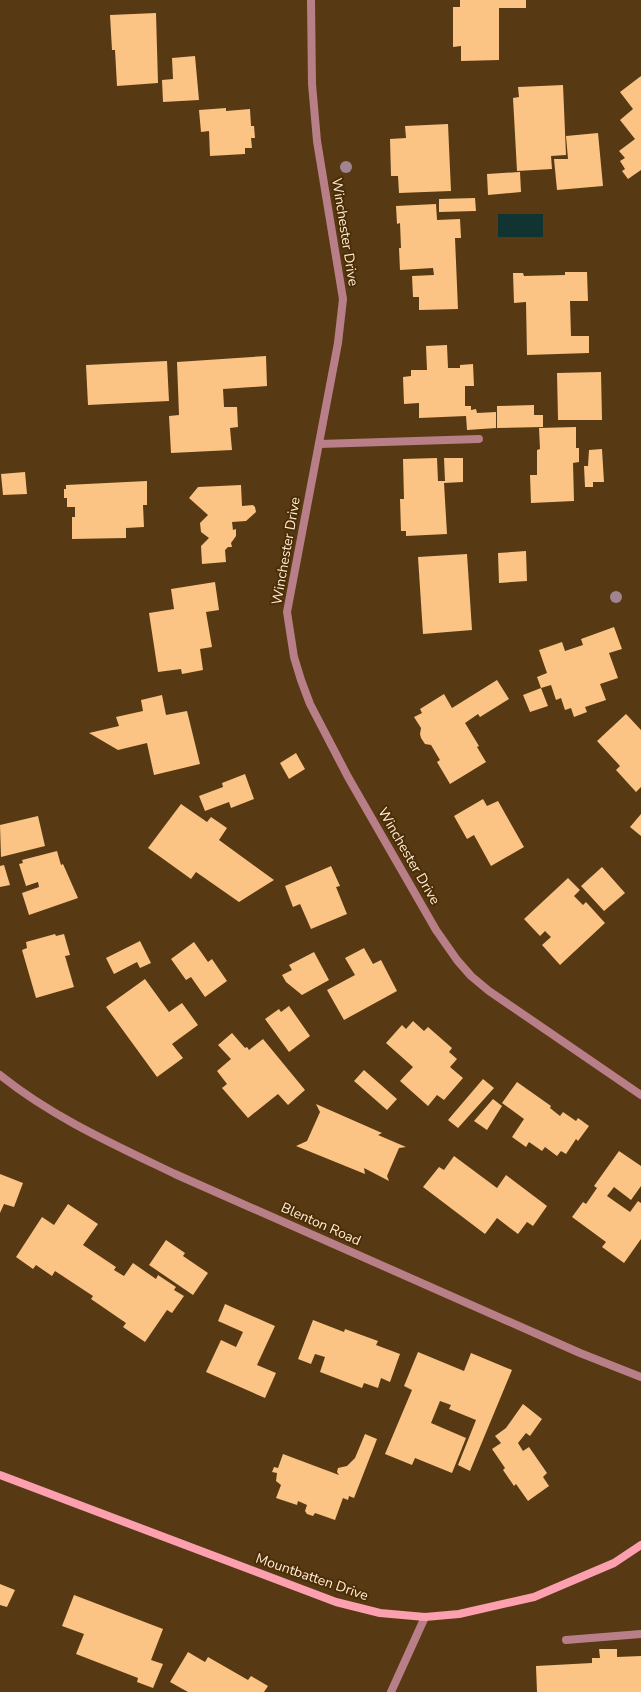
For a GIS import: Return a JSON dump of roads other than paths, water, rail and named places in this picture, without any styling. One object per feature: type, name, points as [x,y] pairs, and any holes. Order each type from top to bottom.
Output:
[{"type":"main road","name":"Mountbatten Drive","points":[[0,1475],[336,1602],[380,1613],[425,1617],[459,1614],[534,1597],[614,1563],[641,1545]]},
{"type":"street","name":"Winchester Drive","points":[[310,0],[312,84],[317,141],[343,298],[338,344],[287,612],[294,657],[310,704],[348,776],[436,930],[457,960],[471,976],[489,991],[641,1095]]},
{"type":"street","points":[[319,444],[479,439]]},
{"type":"street","name":"Blenton Road","points":[[0,1075],[12,1085],[52,1111],[110,1143],[175,1174],[580,1353],[641,1377]]},
{"type":"street","points":[[391,1692],[425,1617]]},
{"type":"street","points":[[566,1640],[641,1634]]},
{"type":"water","points":[[498,214],[543,214],[543,237],[498,237]]}]
